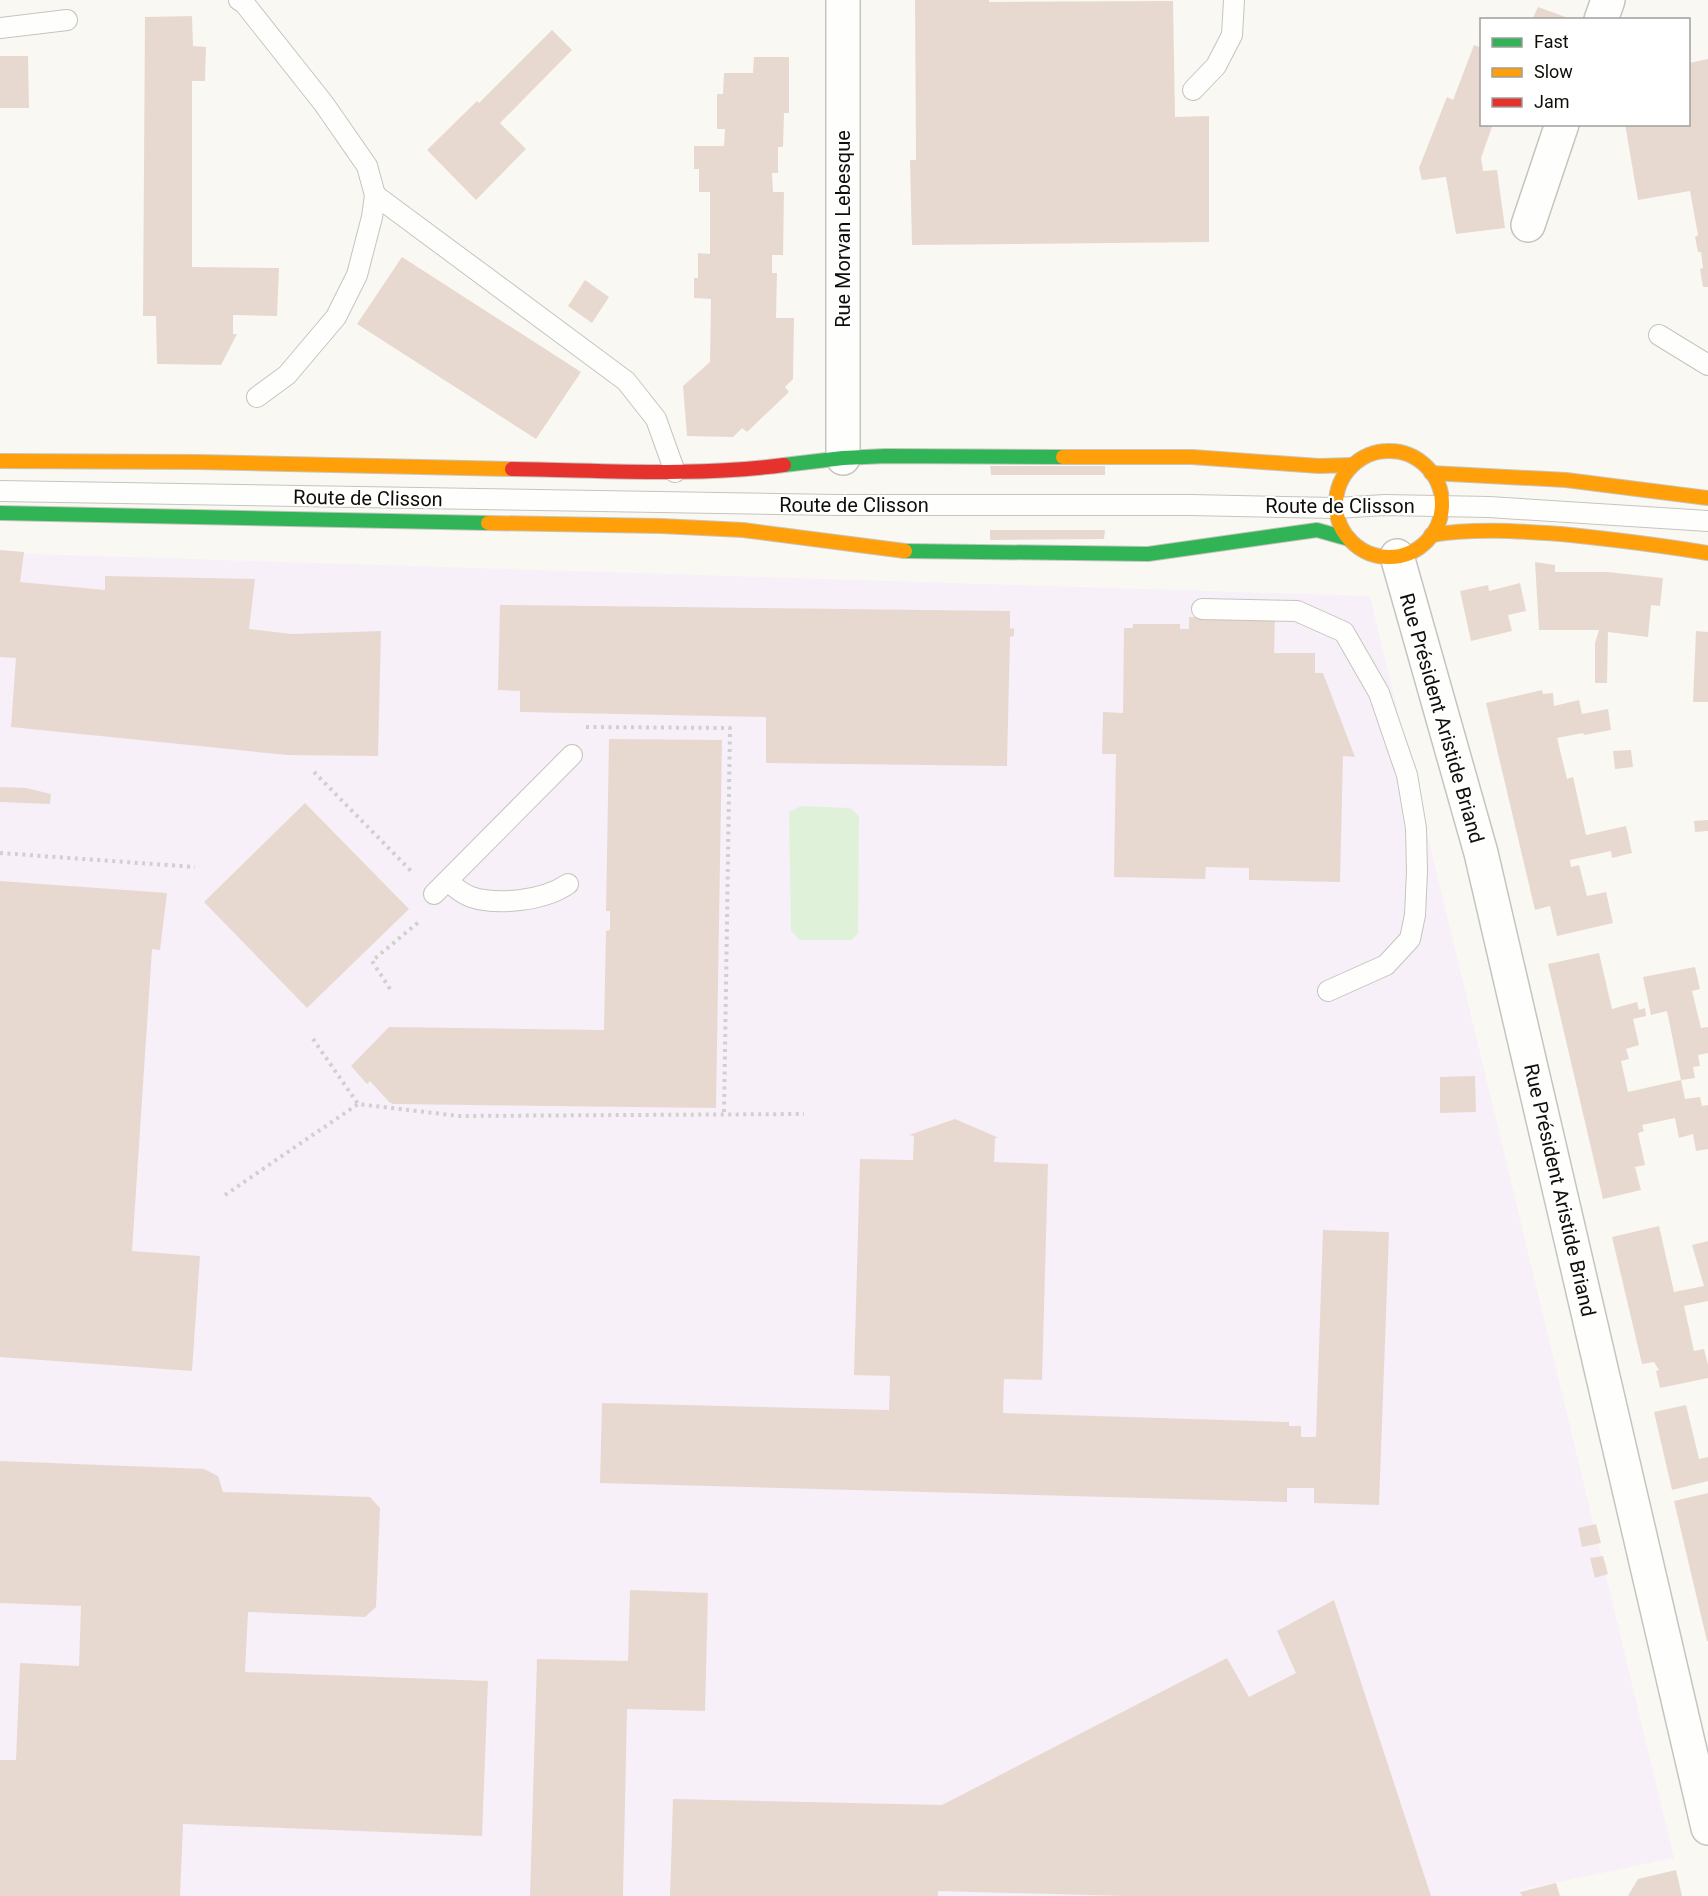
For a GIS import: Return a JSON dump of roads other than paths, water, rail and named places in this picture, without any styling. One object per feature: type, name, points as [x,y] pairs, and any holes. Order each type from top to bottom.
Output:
[{"type":"main road","points":[[1349,539],[1340,524],[1336,508],[1339,485],[1353,465],[1372,454],[1383,451],[1415,458],[1431,473],[1441,494],[1440,516],[1431,535],[1416,549],[1397,556]]},
{"type":"main road","name":"Route de Clisson","points":[[0,460],[675,472],[749,470],[843,458],[886,456],[1192,457],[1353,465]]},
{"type":"main road","name":"Route de Clisson","points":[[1431,473],[1566,480],[1708,498]]},
{"type":"main road","name":"Route de Clisson","points":[[0,513],[743,530],[892,551],[1148,554],[1317,530],[1349,539],[1356,546],[1376,555],[1397,556]]},
{"type":"main road","name":"Route de Clisson","points":[[1431,535],[1457,530],[1495,529],[1650,543],[1708,553]]},
{"type":"street","name":"Rue Morvan Lebesque","points":[[843,0],[843,458]]},
{"type":"street","points":[[1602,18],[1608,0]]},
{"type":"street","points":[[1528,225],[1561,126]]},
{"type":"street","name":"Rue Président Aristide Briand","points":[[1397,556],[1481,853],[1708,1828]]},
{"type":"lane","points":[[238,0],[244,3],[324,104],[367,166],[375,195],[372,217],[357,275],[336,317],[287,375],[257,397]]},
{"type":"lane","points":[[1193,90],[1216,66],[1232,35],[1234,0]]},
{"type":"lane","points":[[0,28],[67,20]]},
{"type":"lane","points":[[375,195],[626,381],[656,418],[675,472]]},
{"type":"lane","points":[[1659,335],[1708,365]]},
{"type":"lane","name":"Route de Clisson","points":[[0,491],[813,505],[1180,505],[1336,508],[1385,505],[1708,521]]},
{"type":"lane","points":[[1202,609],[1297,611],[1344,632],[1379,693],[1407,776],[1416,828],[1417,871],[1415,915],[1410,939],[1386,965],[1328,991]]},
{"type":"lane","points":[[568,884],[560,890],[540,896],[505,900],[472,897],[459,891],[441,888],[572,755]]}]
